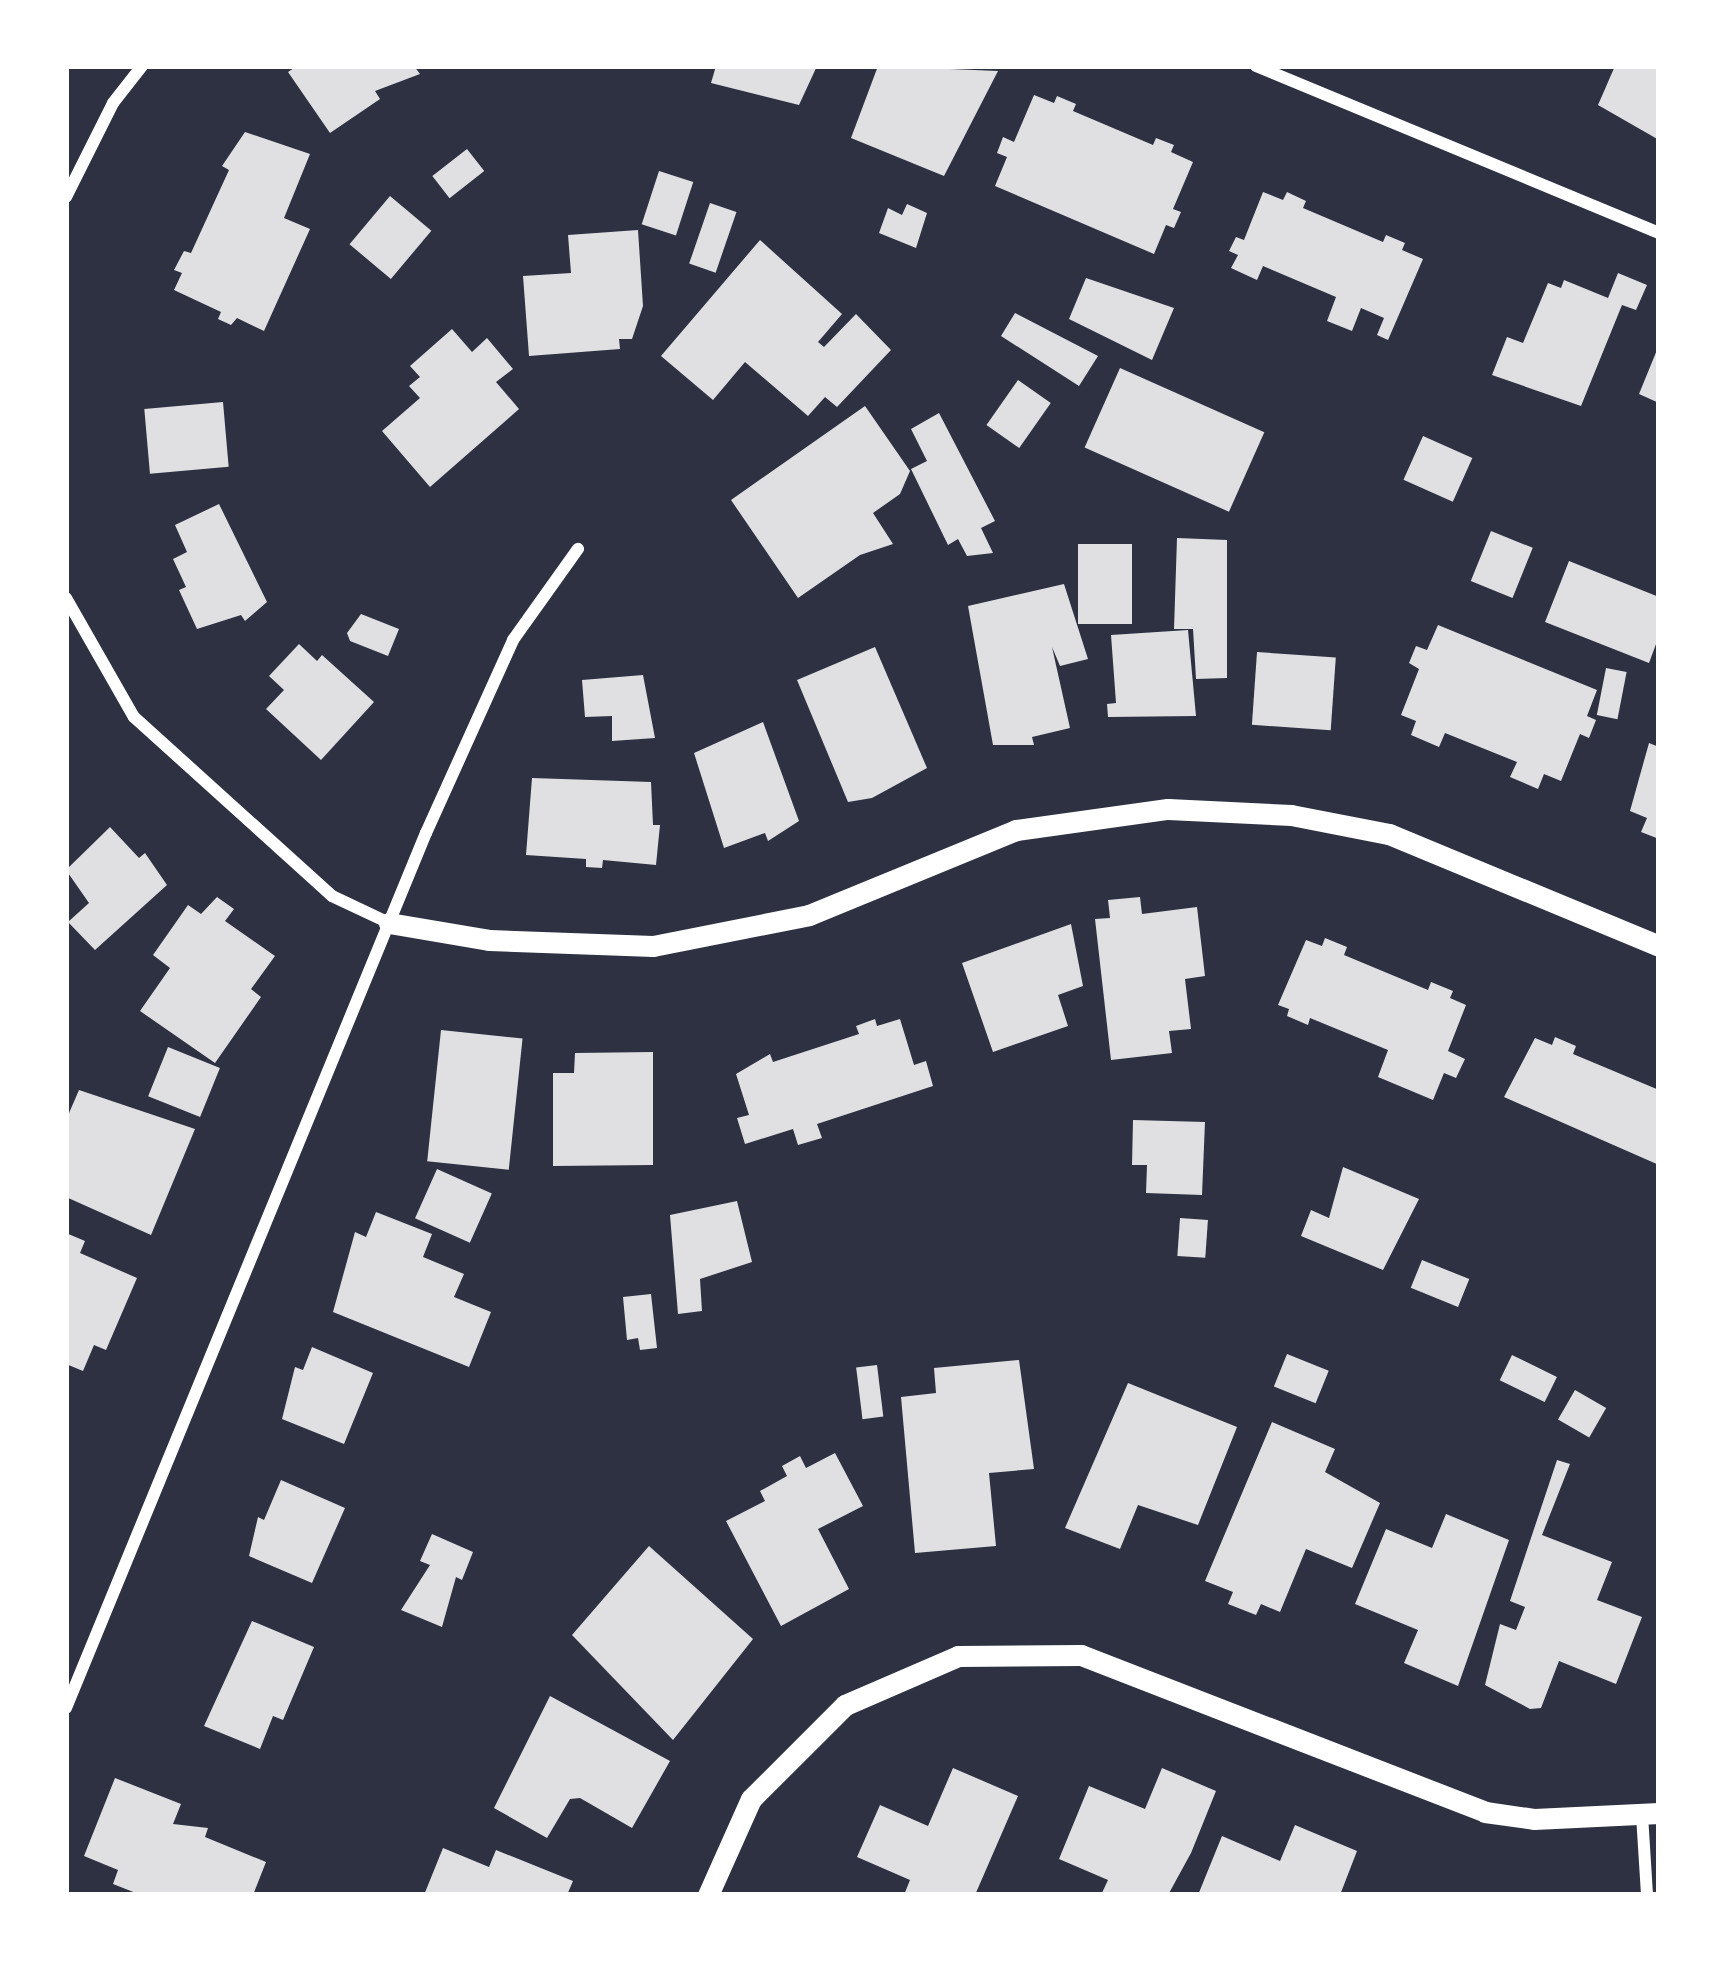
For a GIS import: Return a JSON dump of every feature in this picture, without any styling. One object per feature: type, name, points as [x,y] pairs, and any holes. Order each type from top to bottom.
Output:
[{"type":"street","points":[[66,197],[113,103],[142,66]]},
{"type":"street","points":[[1256,66],[1659,233]]},
{"type":"street","points":[[66,1708],[389,922],[513,640],[578,549]]},
{"type":"street","points":[[66,598],[134,717],[317,884],[389,922],[489,940],[653,946],[808,915],[1016,830],[1168,808],[1291,815],[1389,834],[1659,946]]},
{"type":"street","points":[[708,1895],[751,1799],[845,1705],[958,1656],[1081,1655],[1485,1812],[1534,1819],[1651,1814],[1647,1895]]},
{"type":"building","points":[[297,66],[414,66],[420,74],[375,91],[380,99],[330,133],[288,72]]},
{"type":"building","points":[[716,66],[817,66],[799,105],[711,83]]},
{"type":"building","points":[[878,66],[998,71],[944,176],[851,138]]},
{"type":"building","points":[[1615,66],[1659,66],[1659,140],[1598,105]]},
{"type":"building","points":[[1034,95],[1054,103],[1057,96],[1076,104],[1073,111],[1153,145],[1156,138],[1174,145],[1171,152],[1193,162],[1173,209],[1181,212],[1174,228],[1166,225],[1154,254],[995,186],[1007,157],[997,153],[1003,137],[1014,142]]},
{"type":"building","points":[[245,132],[310,154],[284,218],[310,229],[264,331],[237,318],[231,325],[218,319],[221,312],[174,290],[182,273],[174,270],[184,251],[191,253],[229,170],[222,166]]},
{"type":"building","points":[[467,149],[484,171],[450,198],[432,176]]},
{"type":"building","points":[[659,171],[693,182],[676,235],[642,224]]},
{"type":"building","points":[[1263,192],[1283,200],[1287,192],[1306,201],[1303,208],[1383,242],[1386,235],[1405,243],[1402,250],[1423,259],[1388,340],[1377,335],[1384,318],[1361,308],[1352,331],[1327,321],[1336,297],[1263,266],[1257,280],[1231,268],[1238,255],[1229,251],[1236,237],[1244,240]]},
{"type":"building","points":[[390,196],[431,231],[391,279],[350,244]]},
{"type":"building","points":[[710,203],[736,212],[716,273],[689,264]]},
{"type":"building","points":[[907,204],[927,213],[916,248],[879,233],[888,208],[902,215]]},
{"type":"building","points":[[638,230],[643,306],[632,339],[619,339],[620,349],[529,356],[523,276],[571,273],[568,235]]},
{"type":"building","points":[[760,240],[842,314],[818,342],[824,347],[856,314],[891,350],[837,407],[825,397],[808,416],[745,362],[713,400],[661,356]]},
{"type":"building","points":[[1618,273],[1647,285],[1636,310],[1622,305],[1581,406],[1492,375],[1507,337],[1523,343],[1548,283],[1561,288],[1564,280],[1608,298]]},
{"type":"building","points":[[1086,278],[1174,308],[1152,360],[1069,319]]},
{"type":"building","points":[[1015,313],[1098,356],[1079,386],[1001,336]]},
{"type":"building","points":[[452,329],[472,352],[487,338],[513,369],[496,382],[519,409],[430,487],[382,431],[420,398],[409,386],[420,377],[410,366]]},
{"type":"building","points":[[1659,345],[1659,403],[1639,394]]},
{"type":"building","points":[[1120,368],[1264,432],[1229,512],[1085,447]]},
{"type":"building","points":[[1018,380],[1051,403],[1019,448],[986,425]]},
{"type":"building","points":[[223,402],[229,467],[150,474],[144,409]]},
{"type":"building","points":[[865,406],[910,471],[900,494],[873,513],[893,544],[860,555],[798,598],[731,500]]},
{"type":"building","points":[[939,413],[995,521],[981,528],[993,553],[967,556],[958,539],[948,545],[911,469],[927,461],[911,429]]},
{"type":"building","points":[[1423,436],[1472,458],[1453,502],[1403,480]]},
{"type":"building","points":[[219,504],[267,602],[245,621],[241,615],[197,629],[179,590],[186,587],[173,559],[187,552],[175,525]]},
{"type":"building","points":[[1491,531],[1533,548],[1512,598],[1471,581]]},
{"type":"building","points":[[1177,538],[1227,540],[1227,678],[1196,679],[1193,629],[1174,629]]},
{"type":"building","points":[[1078,544],[1132,544],[1132,624],[1078,624]]},
{"type":"building","points":[[1569,561],[1659,597],[1659,636],[1649,663],[1545,622]]},
{"type":"building","points":[[1064,584],[1088,659],[1060,666],[1052,647],[1070,728],[1032,737],[1034,745],[993,745],[968,606]]},
{"type":"building","points":[[361,614],[399,629],[388,656],[350,641],[347,633]]},
{"type":"building","points":[[1438,625],[1597,690],[1587,716],[1596,720],[1589,738],[1580,734],[1561,781],[1544,774],[1538,789],[1510,777],[1517,762],[1445,733],[1439,747],[1411,735],[1416,721],[1401,715],[1419,669],[1409,663],[1416,646],[1427,650]]},
{"type":"building","points":[[1188,630],[1196,716],[1108,717],[1107,704],[1116,703],[1111,635]]},
{"type":"building","points":[[299,644],[317,661],[322,655],[374,702],[321,760],[266,709],[284,690],[269,676]]},
{"type":"building","points":[[875,647],[927,768],[872,798],[848,802],[797,680]]},
{"type":"building","points":[[1257,652],[1336,658],[1331,730],[1252,725]]},
{"type":"building","points":[[1606,668],[1627,672],[1617,719],[1597,715]]},
{"type":"building","points":[[643,675],[655,738],[612,741],[612,716],[585,717],[582,680]]},
{"type":"building","points":[[763,722],[799,821],[768,841],[765,833],[724,848],[694,753]]},
{"type":"building","points":[[1649,743],[1659,747],[1659,839],[1641,832],[1647,818],[1630,811]]},
{"type":"building","points":[[532,778],[651,782],[653,825],[660,825],[656,865],[603,860],[602,868],[586,867],[586,859],[526,855]]},
{"type":"building","points":[[110,827],[139,858],[145,853],[167,885],[95,950],[68,922],[89,903],[66,870]]},
{"type":"building","points":[[217,897],[234,909],[225,921],[275,956],[251,989],[261,997],[215,1063],[140,1011],[170,968],[153,955],[188,905],[201,914]]},
{"type":"building","points":[[1140,897],[1142,914],[1197,907],[1205,976],[1185,979],[1191,1029],[1169,1031],[1172,1053],[1111,1060],[1095,919],[1110,918],[1108,900]]},
{"type":"building","points":[[1071,924],[1083,986],[1058,995],[1068,1026],[993,1052],[962,963]]},
{"type":"building","points":[[1325,938],[1347,947],[1344,955],[1428,990],[1431,982],[1453,991],[1450,998],[1466,1005],[1448,1051],[1465,1059],[1456,1078],[1444,1073],[1433,1100],[1378,1077],[1388,1050],[1310,1018],[1308,1025],[1287,1016],[1289,1009],[1278,1005],[1306,940],[1322,946]]},
{"type":"building","points":[[875,1019],[877,1026],[900,1019],[914,1065],[926,1061],[933,1086],[817,1124],[822,1138],[798,1145],[793,1129],[745,1144],[737,1118],[749,1115],[736,1074],[770,1054],[773,1062],[859,1034],[856,1026]]},
{"type":"building","points":[[441,1030],[523,1039],[509,1170],[427,1161]]},
{"type":"building","points":[[1555,1037],[1576,1046],[1573,1054],[1659,1090],[1659,1165],[1504,1097],[1535,1038],[1552,1045]]},
{"type":"building","points":[[168,1047],[220,1068],[200,1117],[148,1096]]},
{"type":"building","points":[[653,1052],[653,1165],[553,1166],[553,1073],[574,1073],[575,1053]]},
{"type":"building","points":[[79,1090],[195,1129],[151,1235],[66,1197],[66,1120]]},
{"type":"building","points":[[1133,1120],[1205,1122],[1202,1195],[1146,1193],[1147,1165],[1132,1165]]},
{"type":"building","points":[[1343,1167],[1419,1199],[1383,1270],[1301,1236],[1311,1210],[1329,1218]]},
{"type":"building","points":[[437,1169],[492,1193],[470,1243],[415,1218]]},
{"type":"building","points":[[737,1201],[752,1262],[700,1279],[702,1311],[678,1314],[670,1215]]},
{"type":"building","points":[[376,1212],[432,1234],[423,1257],[464,1274],[454,1297],[491,1312],[469,1367],[333,1312],[355,1232],[366,1237]]},
{"type":"building","points":[[1180,1218],[1208,1220],[1205,1258],[1177,1256]]},
{"type":"building","points":[[66,1233],[85,1241],[80,1253],[137,1278],[106,1350],[94,1345],[83,1371],[66,1364]]},
{"type":"building","points":[[1422,1260],[1469,1279],[1458,1307],[1411,1288]]},
{"type":"building","points":[[651,1294],[657,1348],[640,1350],[638,1338],[627,1340],[623,1297]]},
{"type":"building","points":[[312,1347],[373,1373],[344,1444],[282,1419],[295,1367],[303,1370]]},
{"type":"building","points":[[1287,1354],[1329,1371],[1316,1403],[1274,1386]]},
{"type":"building","points":[[1512,1355],[1557,1377],[1545,1402],[1500,1380]]},
{"type":"building","points":[[1019,1360],[1034,1469],[989,1473],[996,1546],[915,1553],[901,1397],[936,1393],[934,1368]]},
{"type":"building","points":[[877,1365],[883,1417],[862,1419],[856,1368]]},
{"type":"building","points":[[1128,1383],[1237,1427],[1198,1525],[1138,1505],[1120,1549],[1065,1528]]},
{"type":"building","points":[[1575,1390],[1606,1408],[1589,1437],[1558,1419]]},
{"type":"building","points":[[1272,1422],[1335,1449],[1325,1472],[1380,1503],[1352,1568],[1306,1549],[1280,1612],[1261,1604],[1256,1615],[1228,1604],[1233,1592],[1205,1581]]},
{"type":"building","points":[[835,1453],[863,1506],[818,1529],[849,1589],[781,1626],[726,1521],[765,1501],[760,1491],[787,1476],[782,1466],[800,1456],[806,1468]]},
{"type":"building","points":[[1557,1460],[1570,1464],[1542,1535],[1612,1562],[1597,1600],[1642,1617],[1616,1684],[1559,1661],[1541,1708],[1530,1709],[1485,1685],[1500,1624],[1516,1630],[1525,1607],[1510,1601]]},
{"type":"building","points":[[281,1480],[345,1508],[312,1583],[249,1556],[258,1517],[264,1520]]},
{"type":"building","points":[[1446,1514],[1509,1540],[1458,1686],[1404,1663],[1418,1630],[1355,1604],[1386,1529],[1432,1548]]},
{"type":"building","points":[[432,1534],[473,1552],[462,1580],[456,1577],[442,1627],[401,1610],[430,1565],[420,1561]]},
{"type":"building","points":[[649,1546],[753,1639],[673,1740],[572,1635]]},
{"type":"building","points":[[252,1621],[314,1647],[283,1720],[273,1716],[260,1749],[204,1726]]},
{"type":"building","points":[[550,1696],[670,1761],[632,1828],[580,1798],[570,1799],[547,1838],[494,1808]]},
{"type":"building","points":[[953,1768],[1018,1796],[975,1895],[904,1895],[910,1880],[857,1857],[880,1805],[928,1826]]},
{"type":"building","points":[[1162,1768],[1216,1791],[1191,1853],[1168,1895],[1101,1895],[1108,1880],[1059,1859],[1089,1786],[1145,1809]]},
{"type":"building","points":[[115,1778],[181,1804],[173,1824],[208,1828],[205,1837],[266,1862],[253,1895],[141,1895],[113,1884],[118,1870],[84,1856]]},
{"type":"building","points":[[1295,1825],[1357,1851],[1340,1895],[1198,1895],[1222,1836],[1280,1861]]},
{"type":"building","points":[[443,1848],[489,1867],[496,1850],[573,1881],[567,1895],[424,1895]]}]
